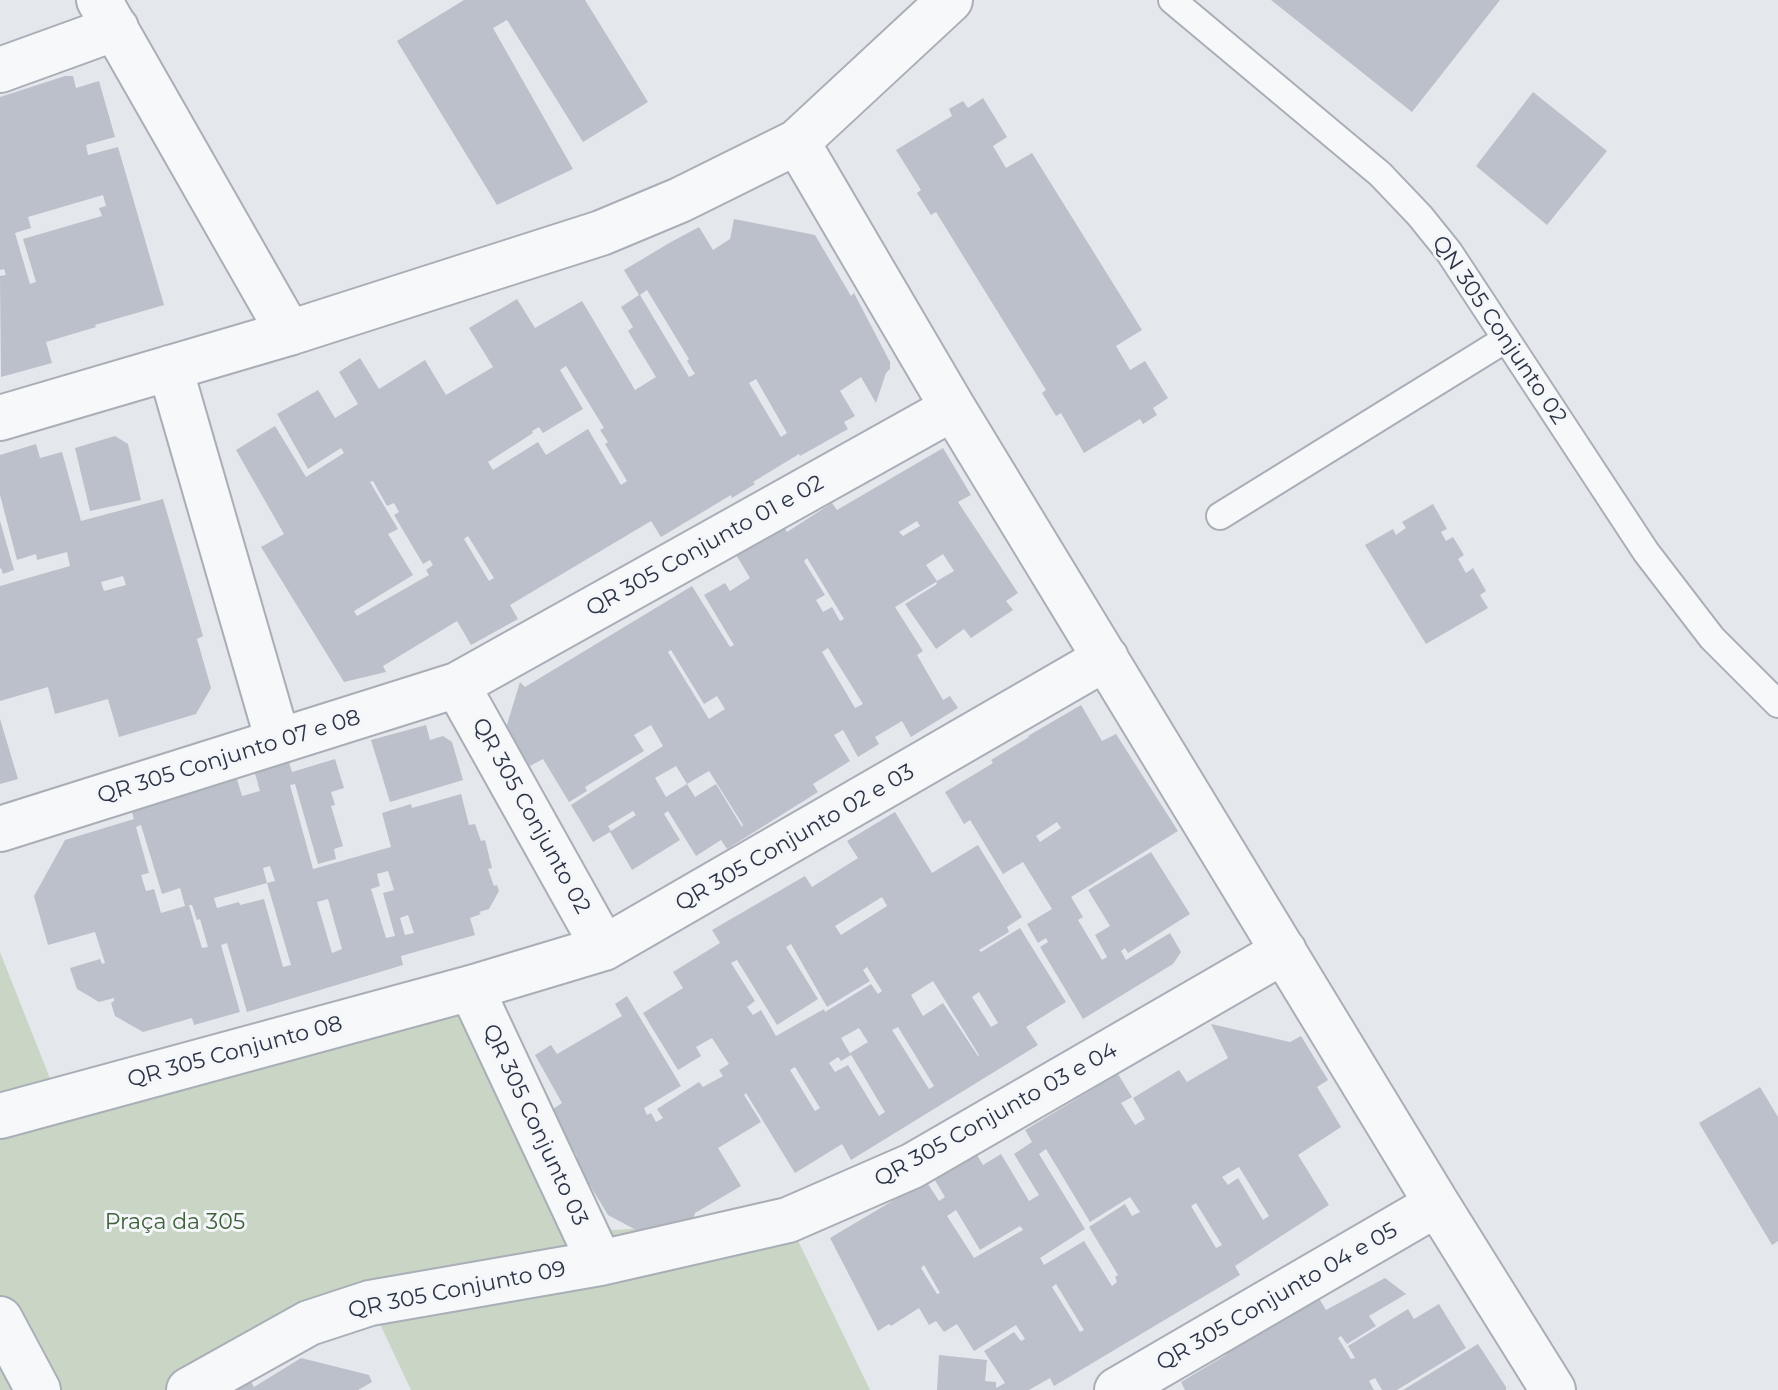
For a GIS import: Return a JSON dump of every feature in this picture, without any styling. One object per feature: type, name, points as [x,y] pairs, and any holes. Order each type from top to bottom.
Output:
[{"type":"street","points":[[0,418],[289,333],[601,233],[680,200],[797,142],[949,0]]},
{"type":"street","points":[[0,70],[107,14],[289,333]]},
{"type":"street","points":[[797,142],[953,408],[1553,1390]]},
{"type":"street","points":[[170,368],[278,741]]},
{"type":"street","name":"QR 305 Conjunto 01 e 02","points":[[457,685],[953,408]]},
{"type":"street","name":"QR 305 Conjunto 02 e 03","points":[[471,988],[604,948],[1106,658]]},
{"type":"street","name":"QR 305 Conjunto 07 e 08","points":[[0,829],[457,685]]},
{"type":"street","name":"QR 305 Conjunto 02","points":[[457,685],[604,948]]},
{"type":"street","name":"QR 305 Conjunto 03 e 04","points":[[600,1263],[788,1220],[912,1166],[1284,951]]},
{"type":"street","name":"QR 305 Conjunto 08","points":[[0,1116],[471,988]]},
{"type":"street","name":"QR 305 Conjunto 03","points":[[471,988],[600,1263]]},
{"type":"street","name":"QR 305 Conjunto 04 e 05","points":[[1117,1390],[1437,1204]]},
{"type":"street","name":"QR 305 Conjunto 09","points":[[189,1390],[309,1323],[370,1303],[600,1263]]},
{"type":"street","points":[[0,1319],[38,1390]]},
{"type":"lane","name":"QN 305 Conjunto 02","points":[[1172,0],[1380,174],[1420,216],[1449,252],[1646,552],[1712,638],[1778,704]]},
{"type":"lane","points":[[1220,516],[1506,339]]},
{"type":"green space","name":"Praça da 305","points":[[0,952],[53,1086],[471,971],[597,1231],[788,1220],[870,1390],[411,1390],[370,1303],[215,1390],[0,1390]]},
{"type":"building","points":[[464,0],[585,0],[648,102],[583,142],[507,20],[493,28],[573,169],[497,205],[397,41]]},
{"type":"building","points":[[1271,0],[1500,0],[1412,112]]},
{"type":"building","points":[[65,76],[73,76],[76,88],[99,81],[115,137],[86,145],[88,155],[118,147],[164,305],[46,342],[52,363],[1,377],[0,276],[6,275],[4,269],[0,270],[0,97]],"holes":[[[103,195],[106,206],[99,208],[102,216],[23,239],[36,282],[30,284],[15,233],[31,228],[28,217]]]},
{"type":"building","points":[[1533,92],[1607,151],[1547,225],[1476,166]]},
{"type":"building","points":[[983,98],[1007,137],[993,146],[1006,168],[1032,153],[1142,330],[1116,346],[1130,370],[1145,361],[1168,398],[1153,408],[1157,415],[1143,424],[1140,419],[1084,453],[1061,413],[1056,416],[1042,393],[1046,390],[936,212],[931,215],[917,193],[921,190],[896,150],[952,116],[949,109],[963,101],[968,108]]},
{"type":"building","points":[[734,219],[815,235],[851,296],[854,293],[890,362],[876,403],[861,377],[840,391],[855,416],[844,422],[848,429],[799,454],[732,498],[731,495],[661,537],[651,521],[510,605],[518,619],[471,645],[457,621],[383,666],[386,672],[344,682],[261,547],[284,534],[236,450],[275,426],[306,477],[344,453],[341,448],[308,469],[277,414],[318,390],[335,418],[358,404],[339,372],[360,358],[379,389],[425,360],[446,395],[493,367],[469,328],[517,299],[535,328],[582,301],[635,390],[656,377],[628,331],[633,327],[621,307],[639,295],[624,270],[699,227],[713,250],[730,239]],"holes":[[[647,290],[695,374],[689,377],[640,295]],[[566,366],[604,428],[600,430],[608,442],[605,444],[627,481],[621,485],[588,429],[546,455],[538,442],[493,470],[488,462],[539,427],[543,433],[583,409],[560,370]],[[756,379],[787,433],[781,437],[749,383]],[[373,481],[387,506],[394,503],[399,512],[394,515],[423,564],[430,560],[433,565],[426,570],[429,575],[357,616],[354,611],[413,575],[388,534],[398,529],[370,482]],[[468,536],[494,578],[489,581],[464,539]]]},
{"type":"building","points":[[115,436],[128,444],[141,500],[90,511],[75,448]]},
{"type":"building","points":[[36,444],[40,458],[62,452],[81,521],[163,499],[203,636],[197,639],[211,688],[196,714],[119,737],[108,699],[55,714],[48,687],[0,701],[0,586],[70,566],[67,552],[37,560],[36,554],[17,560],[0,495],[0,455]],"holes":[[[123,576],[126,585],[104,591],[101,582]]]},
{"type":"building","points":[[943,448],[971,495],[958,502],[1018,593],[1006,601],[1013,610],[971,638],[964,629],[936,649],[905,604],[936,582],[895,607],[923,651],[917,655],[943,700],[950,696],[958,708],[911,737],[902,721],[875,737],[879,744],[858,757],[843,730],[834,735],[850,761],[813,784],[818,792],[727,849],[721,840],[696,856],[668,811],[664,814],[680,840],[632,870],[610,832],[593,842],[571,805],[663,746],[651,725],[634,735],[644,751],[585,787],[587,791],[569,802],[543,759],[530,766],[506,728],[520,682],[525,687],[692,586],[730,647],[734,645],[704,595],[725,583],[730,591],[750,578],[735,553],[782,524],[787,532],[832,503],[837,510]],"holes":[[[917,521],[920,526],[903,536],[899,532]],[[943,554],[954,571],[937,581],[926,565]],[[807,558],[844,619],[840,621],[832,607],[823,612],[816,600],[825,595],[804,561]],[[828,648],[863,704],[855,708],[822,652]],[[671,650],[704,704],[717,696],[725,709],[709,719],[668,652]],[[676,766],[687,784],[666,797],[655,778]],[[709,771],[743,825],[742,827],[716,784],[695,797],[687,784]],[[633,811],[636,815],[611,831],[608,826]]]},
{"type":"building","points":[[1433,504],[1447,529],[1441,532],[1446,541],[1453,537],[1464,555],[1458,559],[1466,573],[1473,568],[1486,591],[1480,595],[1488,608],[1426,644],[1365,545],[1393,529],[1396,535],[1406,528],[1402,522]]},
{"type":"building","points":[[0,521],[14,570],[3,574],[0,569]]},
{"type":"building","points":[[1081,705],[1102,741],[1116,734],[1178,831],[1071,897],[1083,917],[1078,920],[1102,960],[1107,957],[1095,935],[1110,926],[1088,890],[1151,852],[1190,914],[1128,953],[1125,948],[1121,951],[1126,960],[1170,933],[1181,952],[1173,964],[1083,1019],[1040,947],[1048,942],[1046,938],[1038,943],[1027,924],[1052,909],[1023,862],[1003,874],[970,820],[964,824],[945,792],[993,763],[991,760]],"holes":[[[1057,822],[1061,828],[1040,842],[1036,836]]]},
{"type":"building","points":[[0,719],[18,779],[0,784]]},
{"type":"building","points":[[426,725],[430,740],[443,736],[452,742],[463,780],[390,802],[371,740]]},
{"type":"building","points":[[284,746],[292,772],[335,759],[344,788],[331,792],[335,805],[331,806],[343,846],[334,849],[336,859],[318,864],[295,784],[290,785],[313,869],[391,847],[382,813],[461,794],[469,825],[475,824],[481,841],[485,840],[492,868],[488,869],[499,891],[489,909],[470,918],[475,935],[401,956],[403,965],[247,1012],[227,943],[221,945],[240,1012],[194,1025],[192,1018],[143,1032],[115,1016],[111,1003],[114,998],[99,1002],[77,989],[70,968],[100,959],[102,964],[105,963],[95,932],[48,945],[34,896],[65,840],[134,819],[130,806],[233,766],[242,796],[260,791],[250,756]],"holes":[[[141,825],[162,894],[180,888],[185,906],[161,913],[154,889],[146,891],[141,875],[149,873],[136,827]],[[270,866],[275,881],[267,883],[263,868]],[[388,871],[394,890],[383,893],[395,936],[386,938],[371,889],[380,886],[377,874]],[[267,883],[291,965],[283,967],[264,899],[217,908],[214,898]],[[328,899],[342,949],[332,953],[317,902]],[[189,905],[192,905],[197,920],[200,919],[208,947],[202,948]],[[408,915],[414,933],[405,935],[400,918]]]},
{"type":"building","points":[[895,812],[932,873],[978,845],[1022,917],[1007,927],[1009,932],[979,950],[981,952],[1020,928],[1066,1002],[1026,1027],[1038,1045],[851,1160],[842,1144],[795,1173],[746,1093],[744,1095],[761,1122],[718,1148],[741,1186],[695,1213],[692,1222],[638,1231],[608,1215],[574,1159],[577,1156],[550,1111],[562,1103],[535,1055],[551,1045],[557,1054],[622,1016],[615,1004],[627,996],[681,1086],[644,1108],[656,1122],[663,1118],[657,1109],[699,1082],[703,1087],[723,1076],[719,1070],[729,1064],[712,1038],[696,1047],[701,1056],[678,1070],[643,1013],[683,988],[673,972],[720,943],[712,930],[805,876],[812,887],[858,858],[847,841]],"holes":[[[882,897],[887,906],[841,935],[835,926]],[[791,944],[827,1007],[870,981],[863,970],[867,967],[882,991],[878,994],[871,984],[825,1012],[824,1009],[776,1036],[761,1010],[753,1015],[747,1007],[755,1001],[731,963],[737,960],[777,1025],[818,999],[786,947]],[[933,981],[979,1055],[943,1003],[923,1016],[911,995]],[[979,992],[998,1023],[991,1027],[972,997]],[[898,1027],[934,1086],[929,1089],[892,1030]],[[859,1028],[868,1042],[850,1053],[885,1112],[879,1116],[848,1065],[835,1072],[829,1063],[838,1057],[841,1061],[851,1055],[841,1038]],[[795,1067],[820,1108],[815,1111],[790,1070]]]},
{"type":"building","points":[[1211,1024],[1290,1042],[1301,1036],[1328,1080],[1317,1087],[1341,1127],[1298,1155],[1329,1205],[1235,1266],[1240,1275],[1054,1386],[1050,1378],[1029,1390],[937,1390],[939,1355],[987,1360],[985,1381],[996,1382],[996,1388],[1005,1383],[984,1351],[1014,1332],[1021,1341],[1025,1339],[1016,1325],[974,1351],[957,1324],[944,1332],[936,1321],[929,1325],[919,1308],[878,1331],[830,1238],[926,1181],[939,1201],[945,1197],[933,1177],[975,1152],[983,1165],[1001,1154],[1029,1201],[1039,1195],[1014,1154],[1032,1142],[1025,1130],[1118,1074],[1132,1097],[1121,1103],[1135,1125],[1145,1119],[1133,1098],[1179,1070],[1187,1082],[1228,1058]],"holes":[[[1046,1149],[1090,1222],[1130,1197],[1140,1212],[1132,1216],[1125,1204],[1089,1227],[1118,1275],[1115,1277],[1117,1282],[1112,1286],[1084,1241],[1044,1265],[1040,1258],[1085,1229],[1039,1154]],[[1239,1167],[1269,1216],[1263,1220],[1238,1178],[1228,1185],[1222,1177]],[[1196,1203],[1222,1245],[1216,1248],[1191,1206]],[[956,1210],[980,1250],[1020,1226],[1023,1230],[974,1258],[947,1216]],[[924,1265],[940,1293],[937,1294],[921,1268]],[[1056,1284],[1084,1330],[1080,1332],[1052,1287]]]},
{"type":"building","points":[[1760,1087],[1778,1117],[1778,1241],[1772,1245],[1699,1123]]},
{"type":"building","points":[[1385,1278],[1406,1294],[1369,1316],[1376,1326],[1347,1344],[1341,1336],[1338,1338],[1351,1359],[1355,1358],[1348,1346],[1408,1309],[1414,1319],[1439,1304],[1466,1348],[1397,1390],[1382,1390],[1375,1378],[1369,1381],[1374,1390],[1185,1390],[1181,1382],[1226,1355],[1221,1348],[1317,1295],[1326,1310]]},
{"type":"building","points":[[1478,1344],[1506,1390],[1403,1390]]},
{"type":"building","points":[[301,1358],[369,1375],[372,1382],[358,1390],[226,1390],[248,1377],[254,1387]]}]
